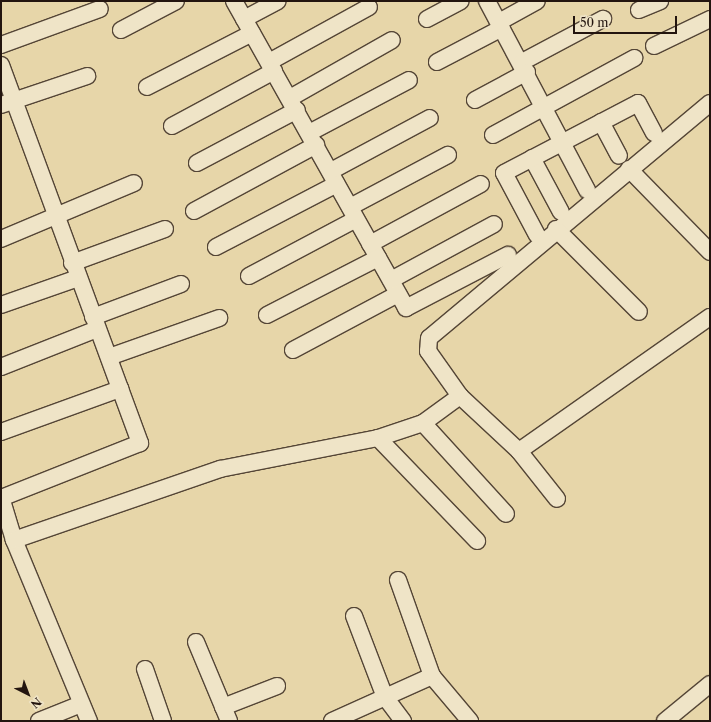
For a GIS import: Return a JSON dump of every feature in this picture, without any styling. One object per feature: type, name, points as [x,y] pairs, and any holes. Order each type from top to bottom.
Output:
[{"type":"street","points":[[121,30],[176,1]]},
{"type":"street","points":[[234,1],[334,177],[406,308],[508,255]]},
{"type":"street","points":[[244,19],[278,1]]},
{"type":"street","points":[[427,19],[461,1]]},
{"type":"street","points":[[487,1],[524,67],[587,190]]},
{"type":"street","points":[[437,62],[500,25],[537,1]]},
{"type":"street","points":[[639,10],[660,1]]},
{"type":"street","points":[[172,126],[272,67],[370,6]]},
{"type":"street","points":[[1,45],[100,9]]},
{"type":"street","points":[[475,100],[524,67],[603,19]]},
{"type":"street","points":[[654,46],[710,19]]},
{"type":"street","points":[[147,87],[252,33]]},
{"type":"street","points":[[196,162],[293,104],[392,40]]},
{"type":"street","points":[[493,135],[634,58]]},
{"type":"street","points":[[1,65],[7,103],[55,218],[140,443],[1,498],[14,540],[89,721]]},
{"type":"street","points":[[7,103],[87,76]]},
{"type":"street","points":[[194,211],[409,80]]},
{"type":"street","points":[[537,235],[504,173],[638,102],[654,133]]},
{"type":"street","points":[[557,499],[520,451],[460,396],[428,351],[430,338],[556,229],[709,104]]},
{"type":"street","points":[[216,247],[430,118]]},
{"type":"street","points":[[601,122],[619,156]]},
{"type":"street","points":[[249,276],[448,154]]},
{"type":"street","points":[[532,158],[561,212]]},
{"type":"street","points":[[629,169],[710,252]]},
{"type":"street","points":[[1,239],[55,218],[134,183]]},
{"type":"street","points":[[370,244],[481,184]]},
{"type":"street","points":[[294,350],[494,224]]},
{"type":"street","points":[[556,229],[639,312]]},
{"type":"street","points":[[72,263],[165,230]]},
{"type":"street","points":[[267,315],[378,258]]},
{"type":"street","points":[[1,305],[78,278]]},
{"type":"street","points":[[1,367],[181,284]]},
{"type":"street","points":[[520,451],[710,317]]},
{"type":"street","points":[[108,357],[219,318]]},
{"type":"street","points":[[1,432],[120,389]]},
{"type":"street","points":[[14,540],[220,469],[378,438],[423,423],[460,396]]},
{"type":"street","points":[[423,423],[506,514]]},
{"type":"street","points":[[378,438],[477,541]]},
{"type":"street","points":[[398,580],[432,676],[470,721]]},
{"type":"street","points":[[354,616],[385,697],[403,721]]},
{"type":"street","points":[[196,642],[226,714],[277,686]]},
{"type":"street","points":[[145,669],[163,721]]},
{"type":"street","points":[[332,721],[432,676]]},
{"type":"street","points":[[665,721],[710,684]]},
{"type":"street","points":[[39,721],[81,704]]}]
